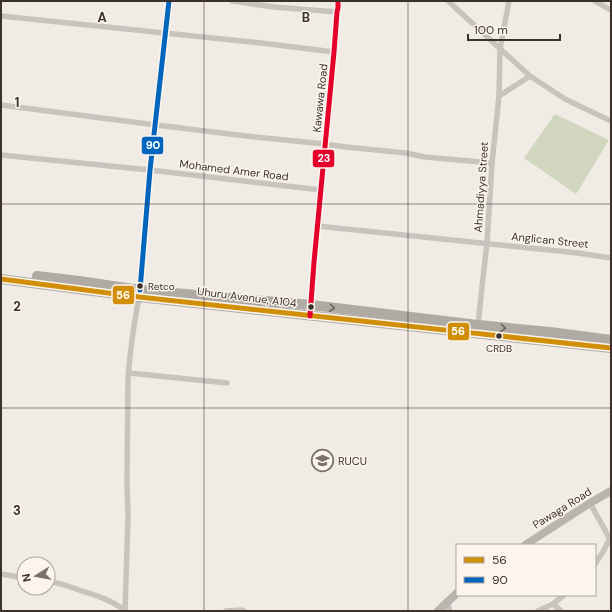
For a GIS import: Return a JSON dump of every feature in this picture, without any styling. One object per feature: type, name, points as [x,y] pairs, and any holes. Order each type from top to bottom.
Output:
[{"type":"highway","name":"Uhuru Avenue, A104","points":[[1,272],[79,281],[203,304],[611,348]]},
{"type":"highway","name":"Uhuru Avenue, A104","points":[[1,279],[139,293],[311,305],[611,340]]},
{"type":"main road","name":"Pawaga Road","points":[[527,544],[611,491]]},
{"type":"main road","points":[[438,611],[456,594]]},
{"type":"street","points":[[125,611],[127,565],[129,373],[133,331],[139,293],[150,170],[169,1]]},
{"type":"street","points":[[232,1],[337,12]]},
{"type":"street","name":"Kawawa Road","points":[[310,316],[338,1]]},
{"type":"street","points":[[448,1],[530,76],[565,99],[611,121]]},
{"type":"street","name":"Ahmadiyya Street","points":[[478,325],[487,243],[492,163],[499,96],[500,49],[509,1]]},
{"type":"street","points":[[595,1],[611,10]]},
{"type":"street","points":[[1,16],[262,43],[334,52]]},
{"type":"street","points":[[499,96],[530,76]]},
{"type":"street","points":[[1,105],[156,126],[406,153],[425,157],[492,163]]},
{"type":"street","name":"Mohamed Amer Road","points":[[1,155],[150,170],[321,190]]},
{"type":"street","name":"Anglican Street","points":[[317,226],[487,243],[611,258]]},
{"type":"street","points":[[129,373],[226,383]]},
{"type":"street","points":[[590,503],[610,540],[596,562]]},
{"type":"street","points":[[1,574],[16,577]]},
{"type":"street","points":[[56,583],[104,598],[125,611]]},
{"type":"street","points":[[538,611],[553,604],[563,596]]},
{"type":"street","points":[[447,602],[450,611]]},
{"type":"street","points":[[553,604],[561,611]]},
{"type":"street","points":[[226,611],[244,611]]},
{"type":"green space","points":[[555,114],[609,140],[576,194],[524,158]]},
{"type":"transit line","name":"90","points":[[140,290],[150,170],[169,1]]},
{"type":"transit line","name":"23","points":[[310,316],[338,1]]},
{"type":"transit line","name":"56","points":[[1,279],[139,297],[611,348]]},
{"type":"place","name":"Retco","points":[[140,286]]},
{"type":"place","name":"CRDB","points":[[499,336]]},
{"type":"place","name":"RUCU","points":[[322,461]]}]
